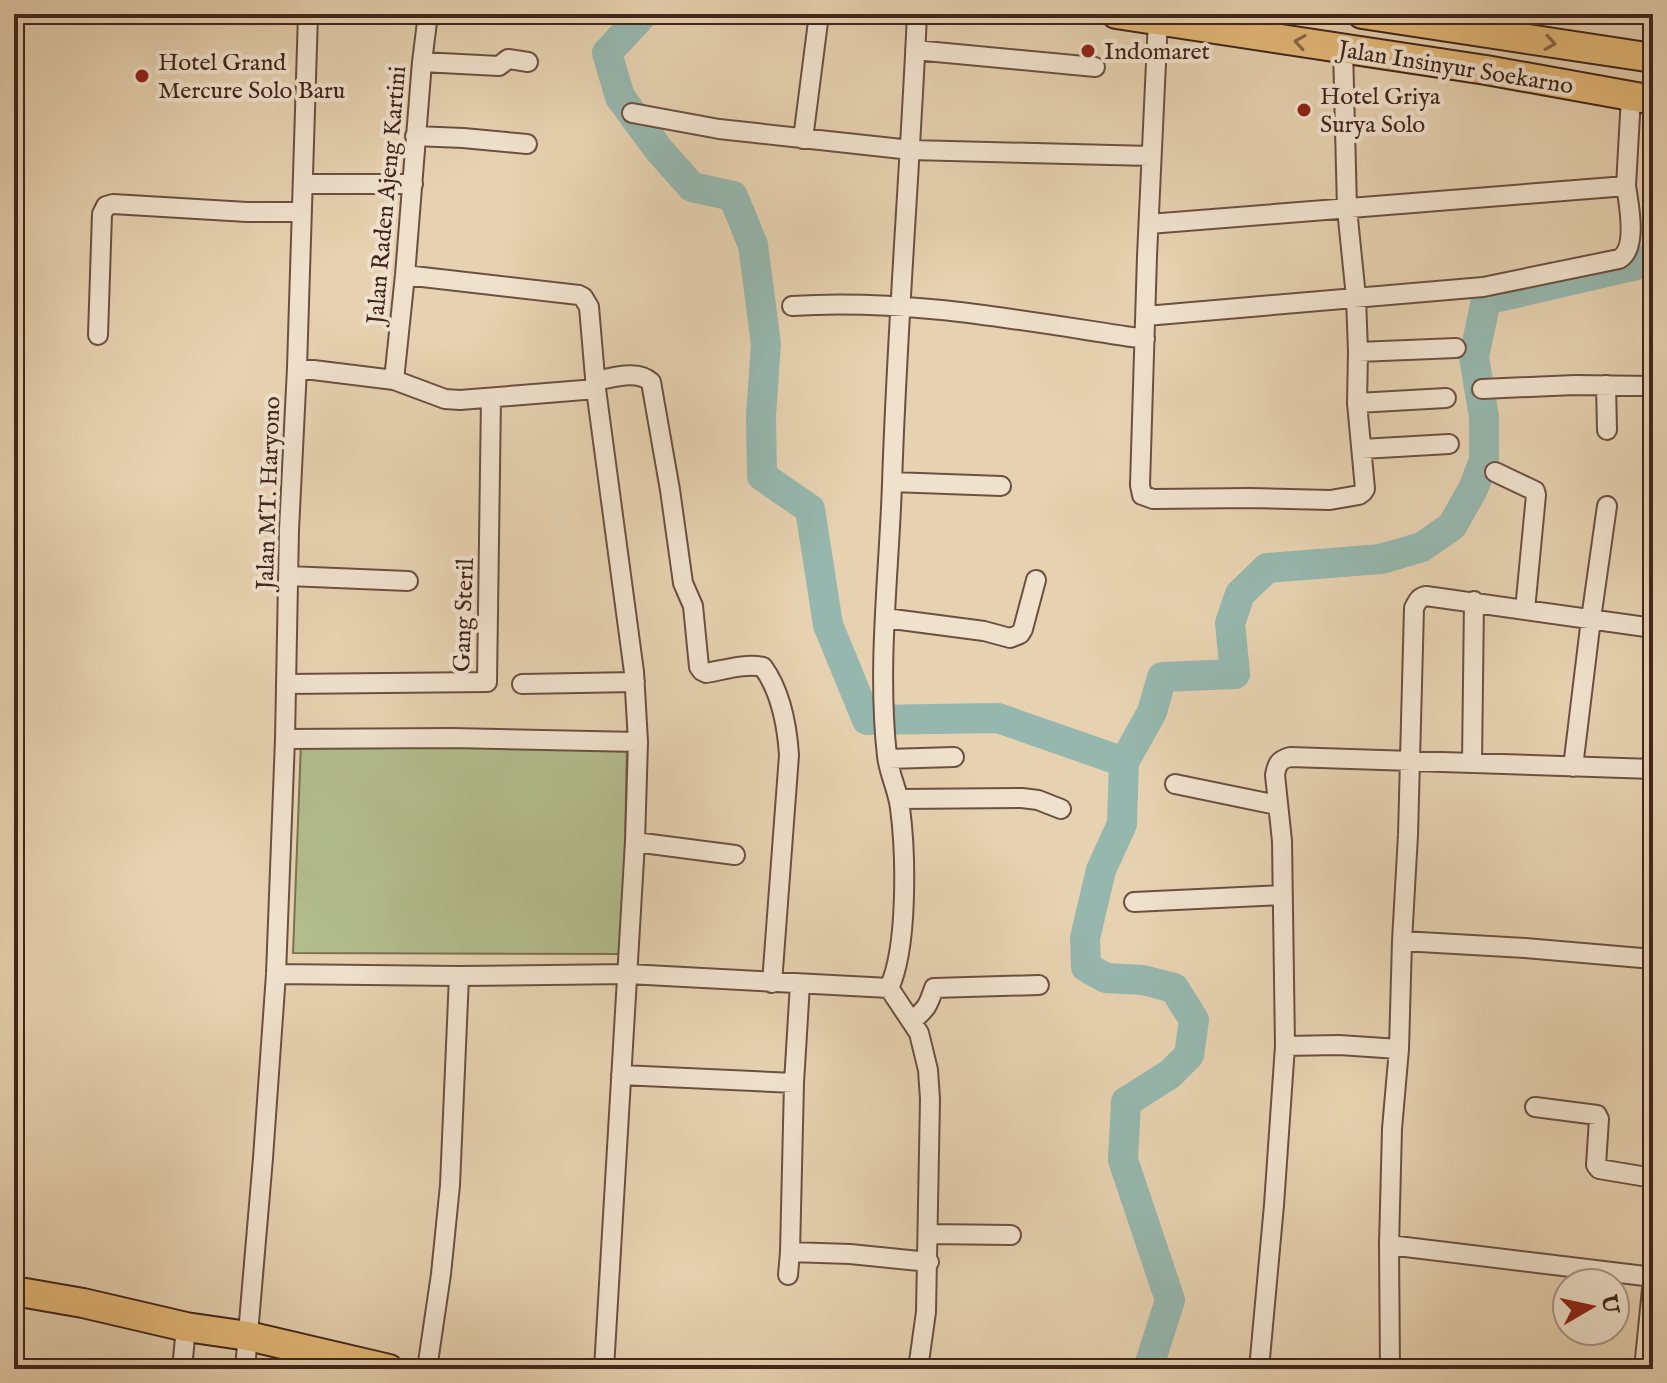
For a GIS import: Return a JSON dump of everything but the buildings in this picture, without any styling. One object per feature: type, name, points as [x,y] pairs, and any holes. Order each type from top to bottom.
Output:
[{"type":"main road","name":"Jalan Insinyur Soekarno","points":[[1116,14],[1486,70],[1642,98]]},
{"type":"main road","name":"Jalan Insinyur Soekarno","points":[[1362,14],[1653,58]]},
{"type":"main road","points":[[14,1291],[186,1327],[248,1336],[389,1369]]},
{"type":"street","name":"Jalan MT. Haryono","points":[[245,1369],[276,974],[308,14]]},
{"type":"street","name":"Jalan Raden Ajeng Kartini","points":[[394,380],[428,14]]},
{"type":"street","points":[[803,139],[819,14]]},
{"type":"street","points":[[889,988],[901,939],[903,852],[899,799],[887,756],[885,618],[917,14]]},
{"type":"street","points":[[1158,20],[1140,485],[1142,495],[1153,499],[1330,500],[1363,492],[1366,483],[1357,403],[1356,297],[1347,209],[1343,48]]},
{"type":"street","points":[[915,50],[1095,67]]},
{"type":"street","points":[[422,62],[499,66],[508,59],[528,62]]},
{"type":"street","points":[[1146,316],[1491,285],[1619,259],[1629,249],[1631,232],[1626,186],[1642,98]]},
{"type":"street","points":[[632,113],[719,129],[911,150],[1151,156]]},
{"type":"street","points":[[415,136],[527,144]]},
{"type":"street","points":[[304,184],[413,184]]},
{"type":"street","points":[[1149,224],[1626,186]]},
{"type":"street","points":[[98,335],[102,214],[106,206],[302,212]]},
{"type":"street","points":[[405,275],[575,294],[583,297],[589,307],[596,385],[635,682],[638,742],[628,974],[604,1369]]},
{"type":"street","points":[[792,306],[834,303],[901,306],[1145,339]]},
{"type":"street","points":[[1358,352],[1456,348]]},
{"type":"street","points":[[297,368],[394,380],[445,399],[460,400],[596,385],[636,375],[644,376],[651,382],[683,583],[693,606],[699,667],[706,673],[758,665],[763,667],[777,694],[785,720],[789,755],[772,983]]},
{"type":"street","points":[[1606,385],[1607,430]]},
{"type":"street","points":[[1482,389],[1653,386]]},
{"type":"street","name":"Gang Steril","points":[[286,684],[487,682],[491,398]]},
{"type":"street","points":[[1357,403],[1446,398]]},
{"type":"street","points":[[1362,449],[1449,444]]},
{"type":"street","points":[[1495,472],[1535,491],[1536,495],[1525,610]]},
{"type":"street","points":[[892,482],[1001,486]]},
{"type":"street","points":[[1573,767],[1607,506]]},
{"type":"street","points":[[288,576],[408,581]]},
{"type":"street","points":[[885,618],[1016,637],[1023,629],[1036,580]]},
{"type":"street","points":[[1390,1369],[1392,1129],[1399,1049],[1414,608],[1422,596],[1426,596],[1653,628]]},
{"type":"street","points":[[1472,763],[1474,601]]},
{"type":"street","points":[[522,684],[635,682]]},
{"type":"street","points":[[285,739],[452,738],[638,742]]},
{"type":"street","points":[[887,756],[954,757]]},
{"type":"street","points":[[1259,1369],[1285,1046],[1282,841],[1275,775],[1277,765],[1290,757],[1653,769]]},
{"type":"street","points":[[1175,784],[1277,805]]},
{"type":"street","points":[[899,799],[1022,798],[1038,800],[1061,809]]},
{"type":"street","points":[[635,842],[735,855]]},
{"type":"street","points":[[1134,902],[1282,895]]},
{"type":"street","points":[[1402,941],[1653,959]]},
{"type":"street","points":[[276,974],[628,974],[889,988]]},
{"type":"street","points":[[427,1369],[450,1185],[459,976]]},
{"type":"street","points":[[788,1275],[800,984]]},
{"type":"street","points":[[912,1021],[927,1009],[934,988],[1039,985]]},
{"type":"street","points":[[889,988],[919,1033],[929,1084],[929,1262],[920,1369]]},
{"type":"street","points":[[1285,1046],[1339,1045],[1399,1049]]},
{"type":"street","points":[[621,1075],[794,1083]]},
{"type":"street","points":[[1535,1107],[1597,1115],[1596,1165],[1599,1169],[1653,1178]]},
{"type":"street","points":[[928,1234],[1011,1235]]},
{"type":"street","points":[[1389,1245],[1653,1278],[1644,1369]]},
{"type":"street","points":[[790,1252],[929,1262]]},
{"type":"street","points":[[182,1369],[186,1327]]},
{"type":"green space","points":[[301,743],[627,743],[623,954],[293,953]]},
{"type":"waterway","points":[[643,14],[607,53],[620,97],[659,150],[692,187],[733,196],[753,245],[766,344],[761,415],[762,476],[810,509],[828,625],[867,720],[998,718],[1124,762]]},
{"type":"waterway","points":[[1148,1369],[1170,1300],[1123,1160],[1126,1102],[1170,1074],[1189,1055],[1194,1020],[1174,988],[1143,980],[1106,978],[1086,967],[1085,938],[1101,870],[1122,824],[1124,762],[1152,712],[1162,677],[1235,674],[1230,623],[1240,594],[1267,568],[1381,559],[1422,547],[1452,526],[1473,489],[1484,460],[1484,417],[1474,357],[1486,300],[1637,265],[1653,256]]},
{"type":"place","name":"Indomaret","points":[[1088,51]]},
{"type":"place","name":"Hotel Grand Mercure Solo Baru","points":[[142,76]]},
{"type":"place","name":"Hotel Griya Surya Solo","points":[[1304,110]]}]
